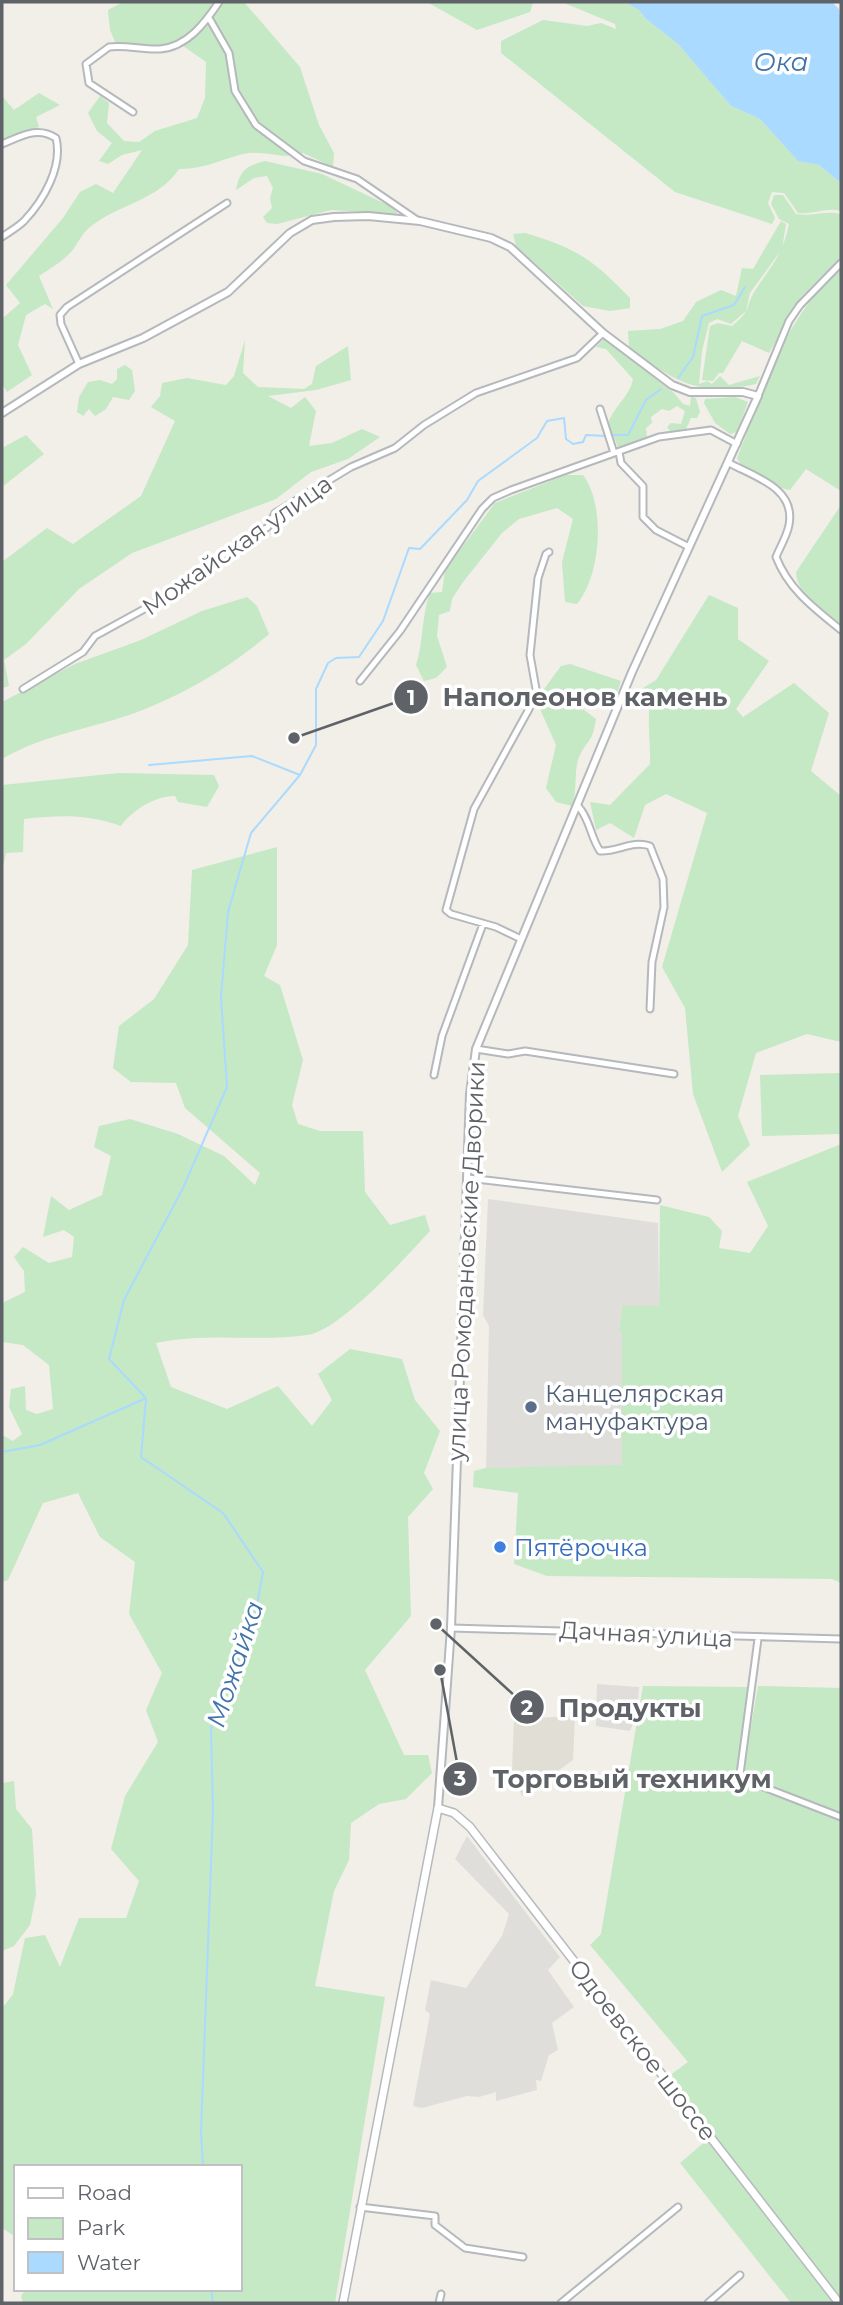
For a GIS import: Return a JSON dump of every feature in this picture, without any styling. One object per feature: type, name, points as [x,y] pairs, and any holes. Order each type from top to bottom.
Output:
[{"type":"main road","points":[[343,2303],[438,1808]]},
{"type":"main road","name":"Одоевское шоссе","points":[[438,1808],[454,1813],[470,1827],[839,2303]]},
{"type":"street","points":[[133,113],[89,83],[86,64],[109,47],[160,49],[183,43],[209,18],[219,2]]},
{"type":"street","points":[[209,18],[229,53],[235,91],[256,125],[304,161],[356,179],[419,221]]},
{"type":"street","points":[[2,144],[32,132],[45,131],[56,138],[60,153],[57,170],[24,222],[2,237]]},
{"type":"street","points":[[79,364],[61,324],[60,315],[67,307],[227,203]]},
{"type":"street","points":[[2,413],[79,364],[143,338],[228,292],[290,233],[312,220],[368,216],[419,221],[491,238],[510,247],[603,333],[678,388],[758,396],[789,321],[800,305],[841,263]]},
{"type":"street","name":"Можайская улица","points":[[23,689],[83,652],[95,636],[188,585],[228,551],[268,527],[275,513],[351,467],[395,448],[424,425],[476,393],[578,358],[603,333]]},
{"type":"street","name":"улица Ромодановские Дворики","points":[[438,1808],[450,1628],[470,1094],[475,1049],[632,672],[758,396]]},
{"type":"street","points":[[600,409],[621,463],[643,486],[643,517],[656,530],[689,547]]},
{"type":"street","points":[[360,681],[493,498],[577,464],[659,437],[711,430],[737,444]]},
{"type":"street","points":[[729,463],[781,492],[787,501],[788,529],[776,557],[783,574],[807,603],[841,630]]},
{"type":"street","points":[[519,939],[484,924],[451,915],[446,910],[474,809],[529,709],[536,690],[530,655],[538,578],[549,552]]},
{"type":"street","points":[[578,806],[586,815],[592,839],[600,851],[610,852],[639,842],[650,846],[656,857],[663,879],[664,918],[656,938],[652,962],[650,1009]]},
{"type":"street","points":[[434,1075],[442,1036],[484,924]]},
{"type":"street","points":[[475,1049],[508,1054],[525,1051],[674,1074]]},
{"type":"street","points":[[468,1178],[657,1200]]},
{"type":"street","name":"Дачная улица","points":[[450,1628],[758,1639],[841,1639]]},
{"type":"street","points":[[758,1639],[740,1773],[748,1780],[841,1817]]},
{"type":"street","points":[[360,2207],[435,2216],[435,2225],[465,2248],[523,2257]]},
{"type":"street","points":[[561,2303],[678,2207]]},
{"type":"street","points":[[708,2303],[740,2275]]},
{"type":"street","points":[[439,2303],[441,2294]]},
{"type":"shaded area","points":[[488,1199],[658,1223],[659,1306],[622,1306],[619,1330],[622,1331],[622,1466],[486,1468],[489,1326],[483,1315]]},
{"type":"shaded area","points":[[597,1684],[639,1687],[637,1715],[630,1731],[596,1726]]},
{"type":"shaded area","points":[[575,1716],[573,1760],[522,1796],[512,1771],[514,1719]]},
{"type":"shaded area","points":[[467,1836],[560,1957],[548,1970],[574,2007],[552,2023],[558,2050],[549,2055],[541,2081],[536,2080],[537,2090],[496,2101],[496,2092],[479,2097],[467,2096],[422,2108],[413,2106],[430,2014],[425,2010],[431,1980],[466,1988],[502,1936],[509,1914],[455,1859]]},
{"type":"green space","points":[[123,2],[244,2],[300,67],[319,125],[334,153],[333,167],[303,153],[288,156],[257,153],[240,155],[199,167],[179,169],[160,188],[101,219],[87,230],[67,256],[39,276],[53,309],[45,304],[26,315],[18,345],[32,375],[7,392],[2,384],[2,319],[20,303],[6,285],[63,218],[80,192],[96,184],[113,193],[142,150],[122,155],[108,164],[99,161],[112,143],[97,131],[88,113],[100,96],[109,103],[107,123],[124,141],[139,142],[155,131],[197,118],[205,98],[206,62],[179,43],[156,47],[117,46],[110,30],[108,10]]},
{"type":"green space","points":[[427,2],[533,2],[530,12],[477,30]]},
{"type":"green space","points":[[562,2],[624,2],[639,10],[646,19],[678,44],[731,106],[760,119],[798,161],[819,165],[841,183],[841,211],[798,213],[784,193],[772,192],[768,203],[775,218],[772,224],[675,192],[501,53],[501,41],[543,20],[587,26],[601,23],[616,29],[615,24]]},
{"type":"green space","points":[[39,93],[60,105],[36,117],[39,127],[2,141],[2,96],[14,110]]},
{"type":"green space","points":[[265,161],[322,174],[392,207],[398,214],[331,210],[277,224],[267,223],[263,217],[272,208],[270,198],[273,188],[267,176],[254,178],[236,190],[245,170]]},
{"type":"green space","points":[[774,195],[783,195],[796,214],[841,214],[841,257],[801,297],[769,353],[742,341],[723,373],[719,373],[713,381],[702,380],[710,326],[718,323],[732,326],[743,316],[752,295],[784,243],[789,224],[779,219],[771,204]]},
{"type":"green space","points":[[781,221],[786,224],[782,249],[750,293],[746,311],[731,324],[717,319],[709,323],[702,351],[699,384],[707,381],[712,384],[720,376],[729,385],[760,376],[756,384],[718,389],[688,384],[674,378],[629,347],[628,331],[660,329],[683,321],[696,302],[721,290],[736,296],[742,268],[753,269]]},
{"type":"green space","points":[[525,233],[558,244],[583,257],[630,298],[630,308],[610,311],[583,306],[516,246],[513,234]]},
{"type":"green space","points":[[841,269],[841,491],[806,469],[790,490],[752,474],[737,458],[766,381],[790,332],[821,288]]},
{"type":"green space","points":[[604,339],[674,393],[683,404],[690,406],[691,396],[696,398],[700,412],[697,418],[691,418],[686,429],[670,431],[667,427],[671,423],[681,424],[685,411],[677,406],[669,411],[662,409],[651,417],[652,423],[646,428],[647,438],[618,447],[608,423],[629,391],[633,379],[606,349],[596,347]]},
{"type":"green space","points":[[245,340],[243,373],[258,387],[304,389],[312,384],[316,366],[348,346],[351,380],[316,390],[268,396],[291,408],[305,397],[316,411],[309,446],[332,443],[362,429],[380,437],[348,459],[311,472],[276,499],[132,553],[79,589],[26,644],[4,660],[9,686],[2,688],[2,562],[47,528],[73,544],[141,496],[175,421],[151,407],[160,396],[162,383],[187,378],[226,385],[234,376]]},
{"type":"green space","points":[[125,365],[132,370],[135,391],[129,400],[113,397],[106,409],[95,416],[89,409],[83,416],[77,412],[79,397],[88,382],[100,380],[112,384],[117,379],[117,369]]},
{"type":"green space","points":[[735,397],[748,402],[737,432],[730,434],[715,423],[704,403],[705,399]]},
{"type":"green space","points":[[26,435],[44,454],[2,487],[2,448]]},
{"type":"green space","points":[[566,475],[583,475],[590,488],[598,522],[596,559],[585,591],[577,604],[565,602],[562,562],[573,519],[557,508],[519,519],[502,533],[463,582],[452,599],[450,611],[439,615],[437,636],[447,667],[436,678],[424,681],[416,665],[425,611],[430,593],[442,592],[445,570],[495,503]]},
{"type":"green space","points":[[841,505],[841,624],[806,596],[796,572]]},
{"type":"green space","points":[[709,595],[738,608],[738,639],[769,661],[736,709],[743,717],[794,683],[829,713],[811,771],[841,796],[841,1042],[807,1034],[756,1053],[738,1116],[750,1145],[722,1172],[693,1094],[685,1008],[662,967],[707,813],[666,794],[645,805],[634,838],[610,823],[596,830],[590,802],[610,805],[650,764],[649,719],[653,692],[643,688],[656,680]]},
{"type":"green space","points":[[247,597],[257,606],[269,634],[227,666],[150,707],[37,742],[2,759],[2,702],[75,664],[141,640],[202,611]]},
{"type":"green space","points":[[570,664],[621,681],[617,693],[610,696],[599,690],[587,698],[584,710],[596,719],[595,727],[578,760],[572,806],[556,802],[546,788],[556,745],[536,700],[561,666]]},
{"type":"green space","points":[[119,773],[214,775],[219,786],[207,807],[178,802],[175,796],[168,796],[145,805],[121,826],[73,816],[24,819],[23,852],[6,853],[2,871],[2,785]]},
{"type":"green space","points":[[277,847],[277,945],[264,976],[280,985],[303,1060],[292,1105],[298,1124],[320,1131],[363,1131],[365,1192],[390,1225],[425,1215],[430,1231],[372,1291],[337,1321],[321,1330],[288,1337],[194,1338],[156,1343],[171,1387],[227,1409],[278,1386],[312,1426],[332,1400],[318,1374],[350,1349],[402,1359],[415,1400],[440,1431],[424,1473],[433,1489],[408,1517],[411,1616],[365,1670],[404,1755],[428,1755],[432,1773],[406,1799],[379,1804],[351,1823],[349,1860],[334,1891],[315,1986],[385,1997],[335,2303],[23,2303],[21,2296],[25,2291],[242,2291],[242,2165],[14,2165],[14,2236],[2,2228],[2,2001],[4,2006],[13,1994],[25,1938],[45,1935],[60,1967],[79,1918],[126,1918],[139,1881],[111,1849],[125,1796],[158,1742],[146,1710],[162,1673],[129,1614],[135,1562],[100,1537],[78,1493],[43,1503],[8,1580],[2,1582],[2,1435],[13,1441],[22,1434],[9,1407],[11,1389],[25,1386],[26,1410],[37,1414],[53,1409],[49,1365],[23,1345],[2,1342],[2,1303],[25,1292],[24,1271],[14,1257],[23,1247],[49,1263],[72,1257],[74,1237],[64,1230],[43,1237],[51,1196],[69,1210],[102,1195],[111,1156],[94,1147],[99,1126],[130,1119],[178,1134],[224,1156],[255,1185],[260,1173],[185,1108],[176,1083],[131,1082],[113,1068],[119,1026],[154,999],[188,945],[192,870]]},
{"type":"green space","points":[[841,1073],[841,1134],[762,1136],[760,1075]]},
{"type":"green space","points":[[841,1144],[841,1583],[832,1579],[547,1576],[514,1564],[518,1493],[473,1487],[474,1471],[486,1468],[622,1465],[622,1332],[619,1331],[622,1306],[659,1306],[660,1205],[709,1217],[722,1231],[719,1248],[750,1253],[768,1226],[747,1182]]},
{"type":"green space","points":[[643,1686],[752,1687],[737,1776],[841,1821],[841,2303],[791,2303],[680,2163],[714,2134],[669,2076],[688,2062],[590,1945],[601,1934]]},
{"type":"green space","points":[[758,1686],[841,1688],[841,1815],[743,1773]]},
{"type":"green space","points":[[14,1781],[16,1809],[32,1829],[36,1895],[30,1925],[14,1946],[2,1951],[2,1783]]},
{"type":"water","name":"Ока","points":[[624,2],[832,2],[839,9],[841,23],[841,183],[819,165],[798,161],[760,119],[731,106],[678,44],[646,19],[639,10]]},
{"type":"waterway","points":[[678,378],[693,357],[702,316],[734,305],[745,287]]},
{"type":"waterway","points":[[612,435],[628,435],[646,400],[661,389]]},
{"type":"waterway","points":[[149,765],[252,756],[300,775],[316,745],[316,689],[328,663],[336,658],[359,657],[383,621],[409,548],[420,549],[467,500],[478,481],[537,438],[547,421],[564,418],[566,439],[573,444],[583,442],[586,435],[606,436]]},
{"type":"waterway","name":"Можайка","points":[[203,2165],[201,2132],[213,1811],[211,1728],[229,1676],[253,1626],[263,1572],[223,1513],[141,1457],[146,1398],[109,1359],[124,1300],[183,1188],[227,1087],[221,997],[228,912],[251,833],[300,775]]},
{"type":"waterway","points":[[2,1452],[40,1445],[144,1399]]},
{"type":"waterway","name":"Можайка","points":[[211,2291],[213,2303]]},
{"type":"place","name":"Наполеонов камень","points":[[294,738]]},
{"type":"place","name":"Канцелярская мануфактура","points":[[531,1407]]},
{"type":"place","name":"Пятёрочка","points":[[500,1547]]},
{"type":"place","name":"Продукты","points":[[436,1624]]},
{"type":"place","name":"Торговый техникум","points":[[440,1670]]}]
